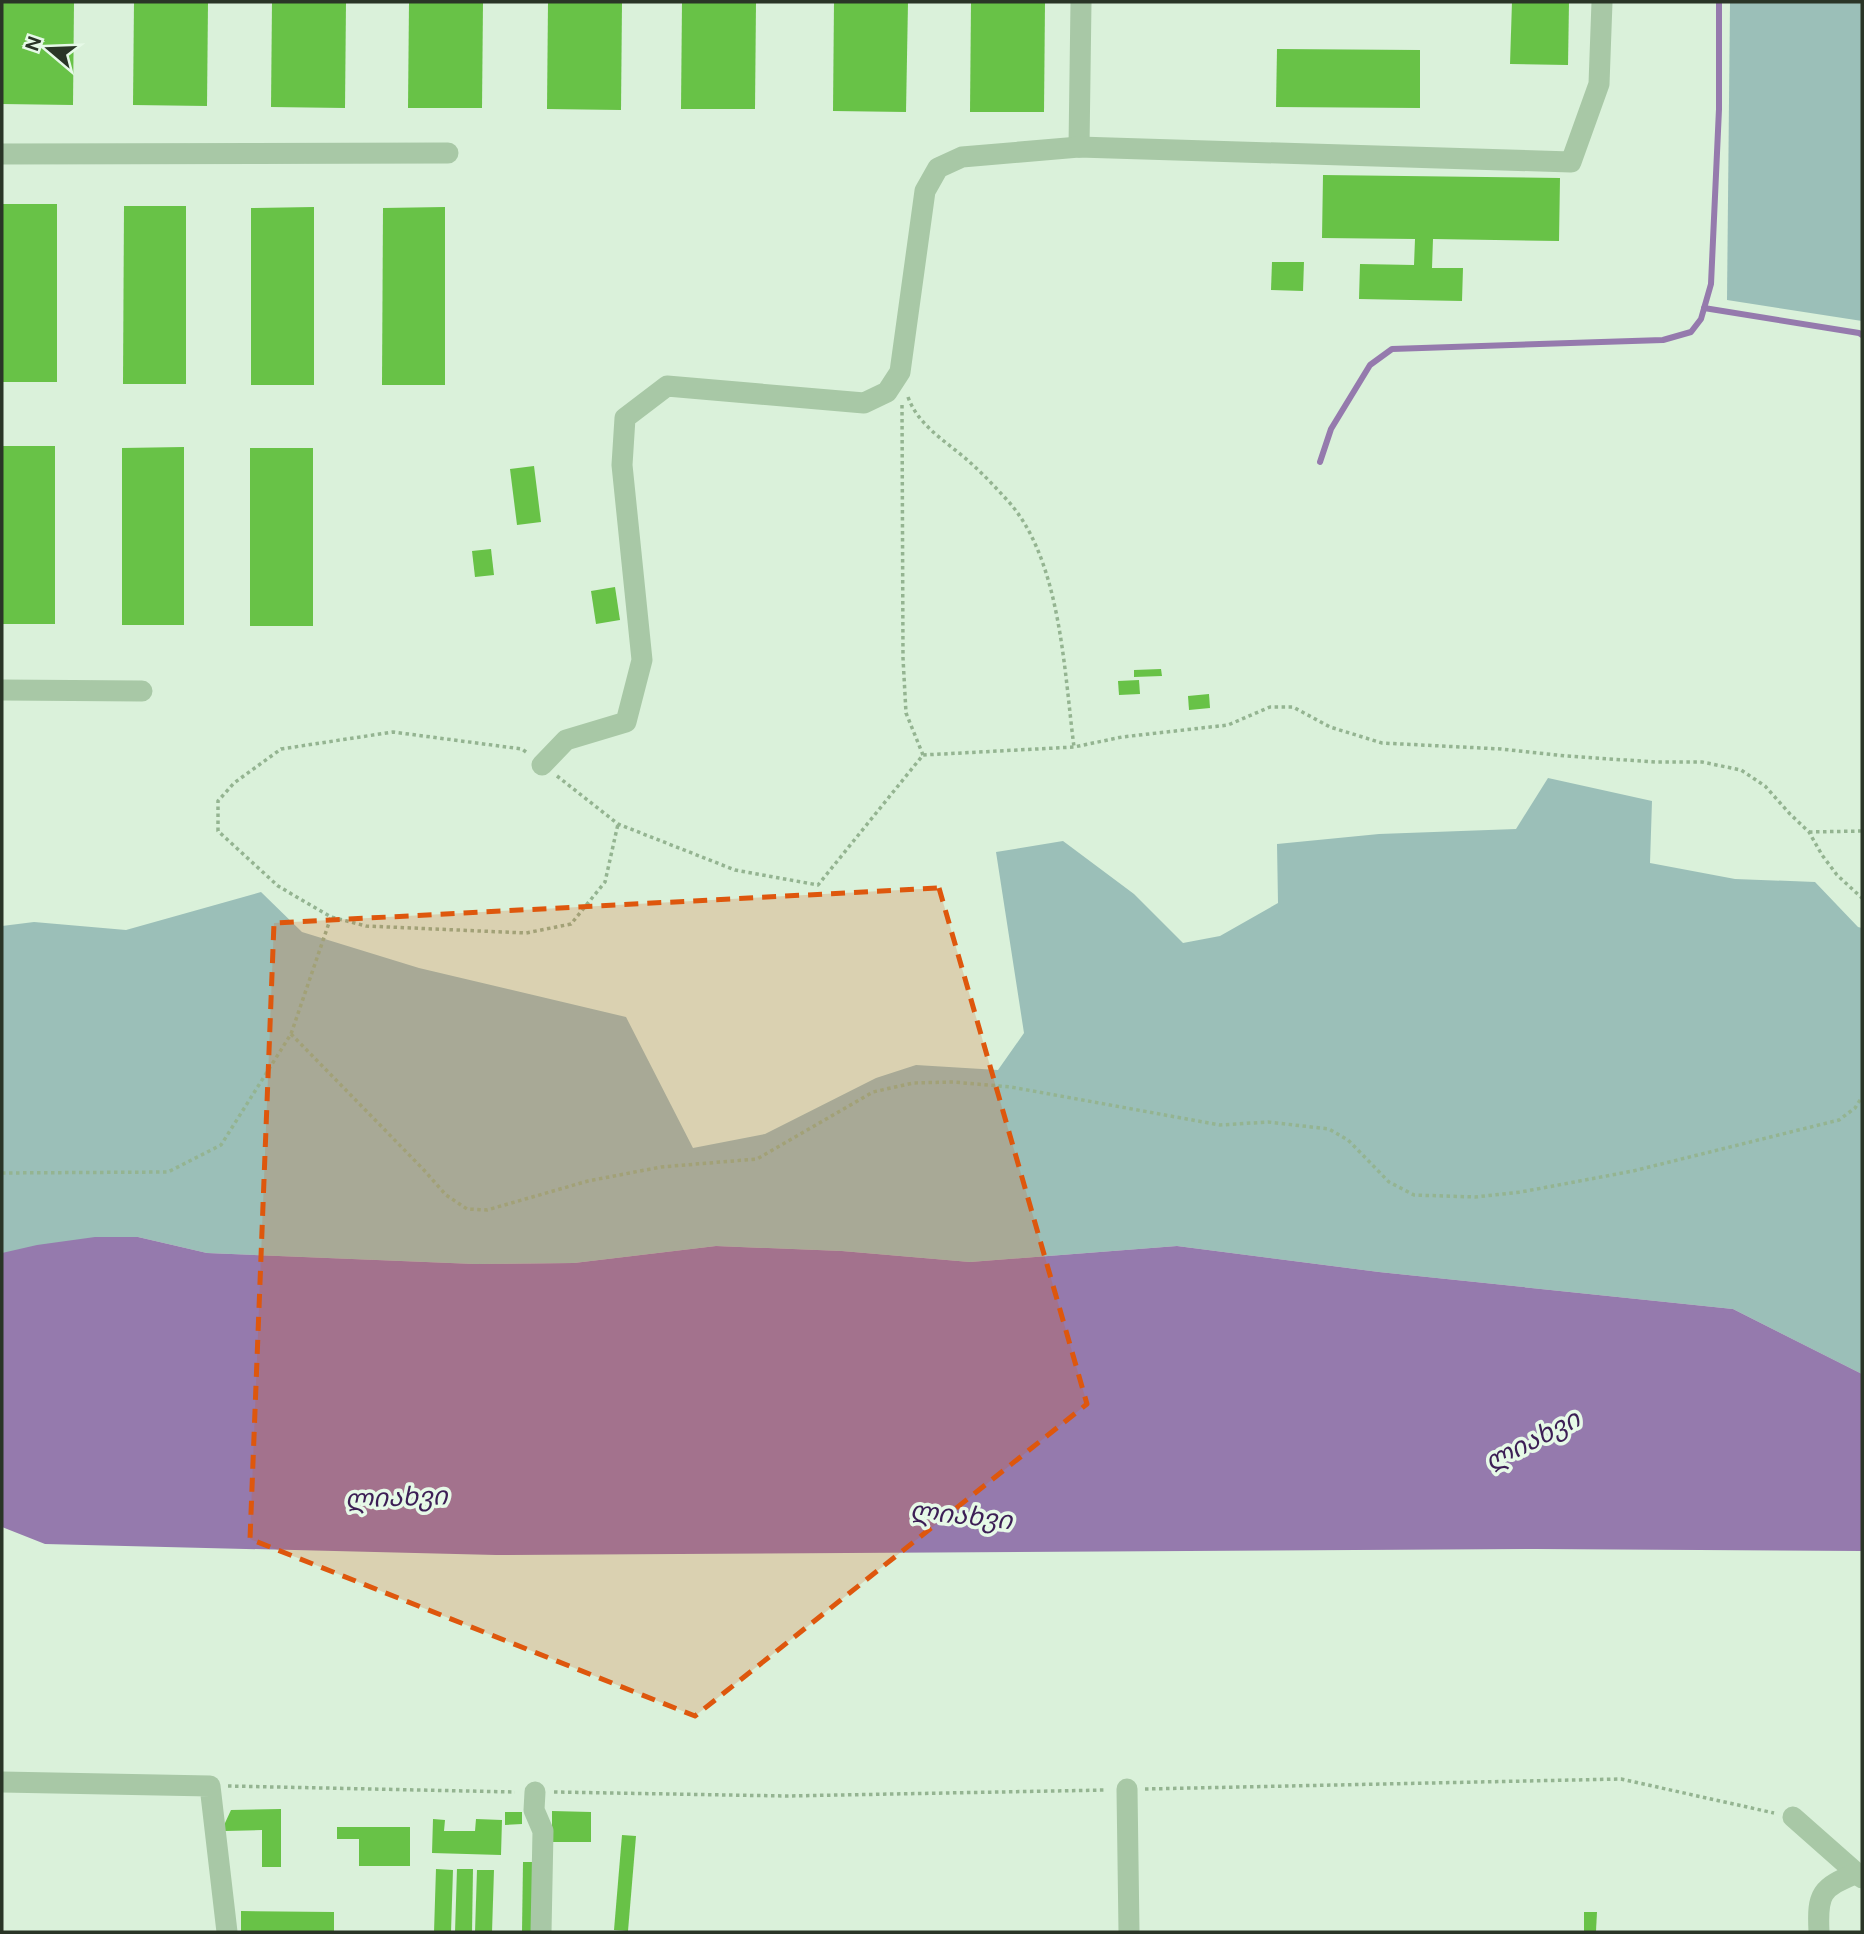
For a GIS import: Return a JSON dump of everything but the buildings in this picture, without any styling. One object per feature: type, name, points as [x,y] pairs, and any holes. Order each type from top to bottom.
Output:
[{"type":"street","points":[[1079,147],[1081,2]]},
{"type":"street","points":[[542,765],[566,740],[626,722],[642,660],[622,465],[625,418],[667,386],[864,403],[887,392],[900,372],[925,191],[938,168],[962,158],[1079,147],[1571,162],[1599,84],[1602,2]]},
{"type":"street","points":[[2,154],[448,153]]},
{"type":"street","points":[[2,690],[142,691]]},
{"type":"street","points":[[2,1782],[210,1786],[227,1932]]},
{"type":"street","points":[[1127,1789],[1129,1932]]},
{"type":"street","points":[[535,1792],[534,1810],[543,1830],[541,1932]]},
{"type":"street","points":[[1793,1817],[1859,1876]]},
{"type":"street","points":[[1819,1932],[1818,1911],[1825,1890],[1832,1884],[1859,1876]]},
{"type":"path","points":[[900,372],[909,401],[922,422],[974,466],[1010,503],[1032,537],[1046,573],[1057,621],[1074,747]]},
{"type":"path","points":[[900,372],[906,713],[923,755]]},
{"type":"path","points":[[618,824],[605,882],[571,924],[526,933],[366,926],[331,917],[278,886],[218,831],[218,801],[234,783],[281,749],[393,732],[522,749],[618,824],[735,870],[818,885],[923,755],[1074,747],[1122,737],[1228,725],[1270,707],[1293,707],[1330,727],[1382,743],[1501,749],[1655,762],[1702,762],[1741,770],[1765,786],[1809,832],[1838,875],[1862,898]]},
{"type":"path","points":[[1809,832],[1862,831]]},
{"type":"path","points":[[2,1172],[168,1172],[221,1145],[291,1034],[331,917]]},
{"type":"path","points":[[291,1034],[446,1195],[467,1209],[486,1210],[600,1178],[661,1167],[757,1158],[873,1091],[913,1083],[953,1082],[1011,1087],[1220,1125],[1268,1122],[1329,1129],[1348,1140],[1390,1182],[1414,1195],[1463,1196],[1521,1192],[1646,1168],[1839,1120],[1855,1108],[1862,1097]]},
{"type":"path","points":[[210,1786],[786,1796],[1621,1779],[1793,1817]]},
{"type":"highlighted area","points":[[939,888],[1087,1404],[695,1716],[250,1539],[274,923]]},
{"type":"shaded area","points":[[1730,2],[1862,2],[1862,321],[1727,300]]},
{"type":"shaded area","points":[[1548,778],[1652,801],[1650,863],[1735,879],[1815,882],[1862,928],[1862,1374],[1733,1309],[1379,1272],[1177,1246],[970,1262],[842,1251],[716,1246],[574,1263],[475,1264],[207,1253],[138,1237],[2,1255],[2,926],[34,922],[126,930],[261,892],[302,932],[419,968],[626,1017],[693,1148],[765,1134],[876,1078],[916,1065],[998,1070],[1024,1033],[996,852],[1063,841],[1134,894],[1183,943],[1220,936],[1278,903],[1277,844],[1379,834],[1516,829]]},
{"type":"water","name":"ლიახვი","points":[[95,1237],[138,1237],[207,1253],[475,1264],[574,1263],[716,1246],[842,1251],[970,1262],[1177,1246],[1379,1272],[1733,1309],[1862,1374],[1862,1551],[1537,1549],[496,1555],[45,1544],[2,1527],[2,1253]]},
{"type":"waterway","points":[[1320,462],[1331,429],[1370,365],[1392,349],[1663,340],[1691,332],[1701,319],[1711,284],[1719,109],[1719,2]]},
{"type":"waterway","points":[[1704,308],[1862,335]]}]
